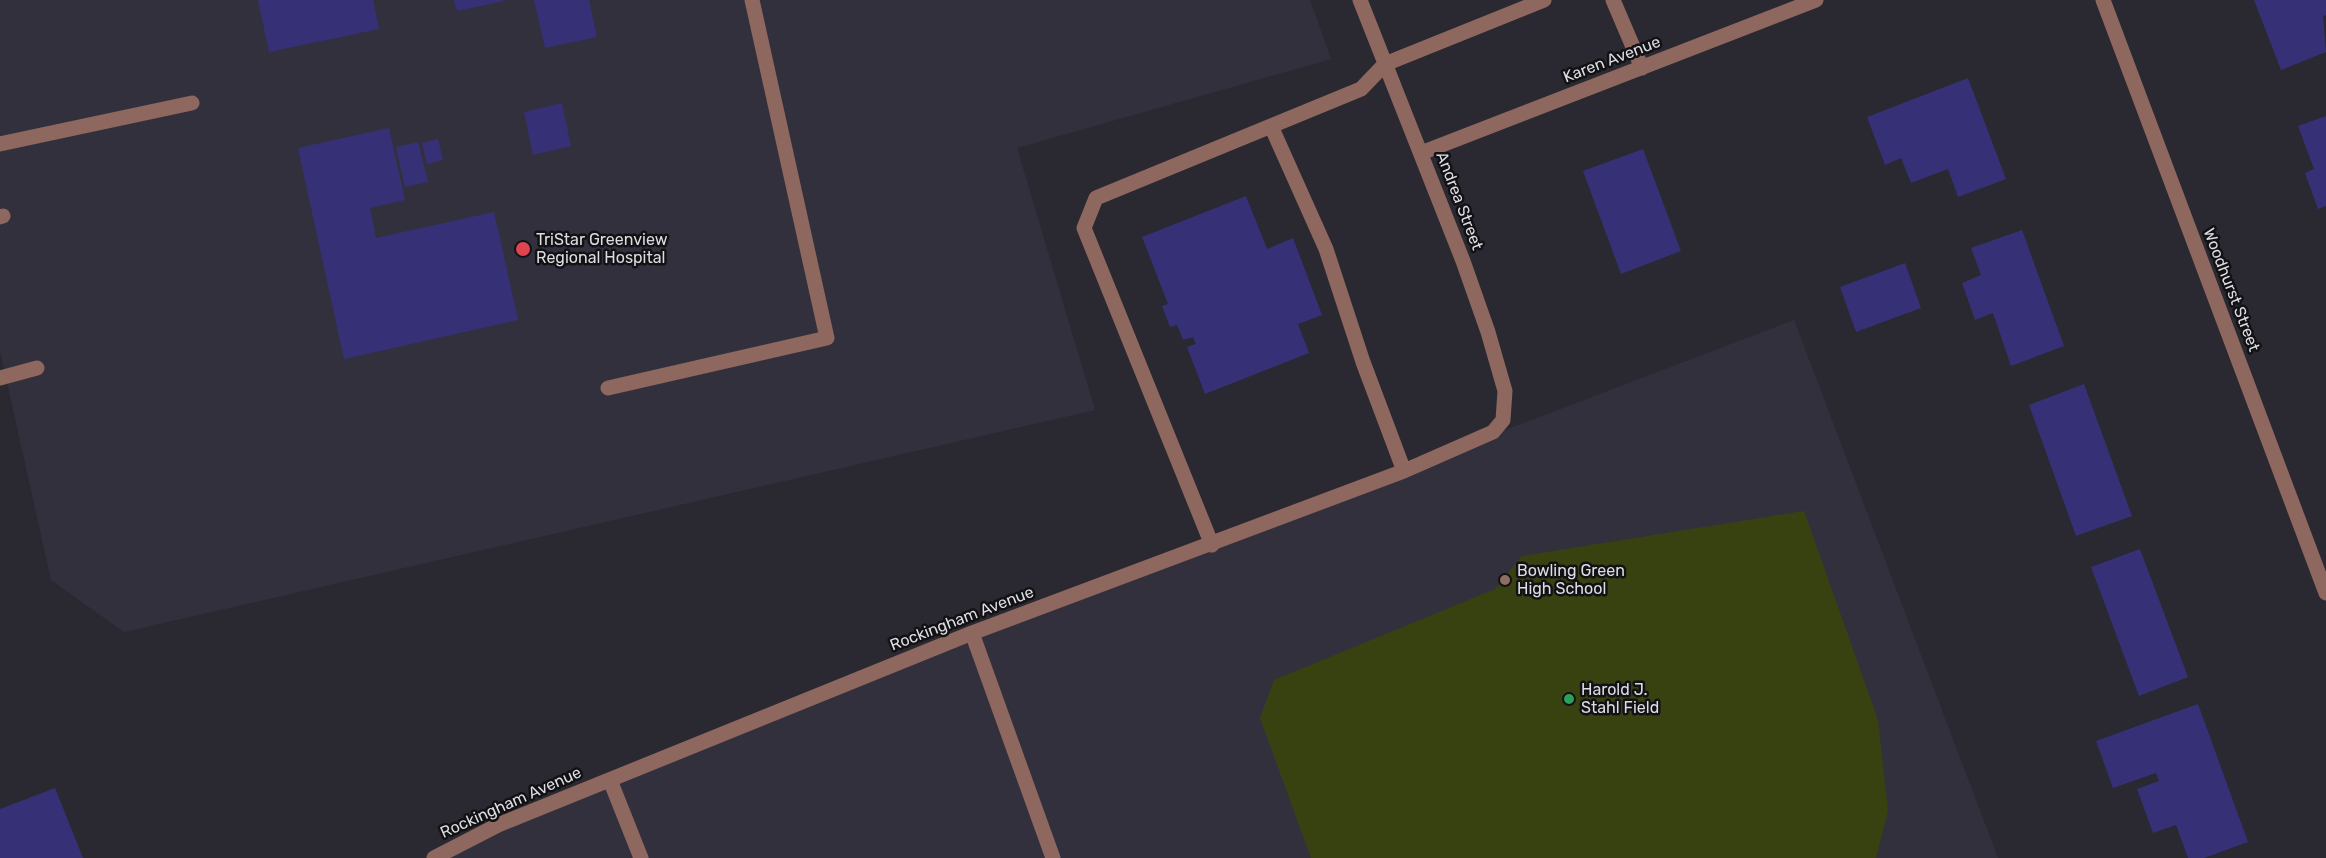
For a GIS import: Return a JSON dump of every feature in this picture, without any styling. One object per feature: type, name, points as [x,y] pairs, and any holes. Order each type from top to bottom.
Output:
[{"type":"street","points":[[608,388],[827,338],[752,0]]},
{"type":"street","name":"Andrea Street","points":[[1360,0],[1421,153],[1488,332],[1505,391],[1503,420]]},
{"type":"street","points":[[1212,545],[1084,228],[1096,198],[1361,89],[1385,64],[1544,0]]},
{"type":"street","points":[[1613,0],[1642,68]]},
{"type":"street","name":"Karen Avenue","points":[[1421,153],[1816,0]]},
{"type":"street","name":"Woodhurst Street","points":[[2103,0],[2326,593]]},
{"type":"street","points":[[0,144],[192,103]]},
{"type":"street","points":[[1271,126],[1326,249],[1404,471]]},
{"type":"street","points":[[0,378],[37,368]]},
{"type":"street","name":"Rockingham Avenue","points":[[434,858],[498,825],[972,633],[1212,545],[1404,471],[1482,439],[1503,420]]},
{"type":"street","points":[[972,633],[1053,858]]},
{"type":"street","points":[[610,780],[642,858]]},
{"type":"shaded area","name":"TriStar Greenview Regional Hospital","points":[[0,0],[1310,0],[1331,59],[1017,148],[1095,410],[124,632],[51,580],[0,351]]},
{"type":"shaded area","name":"Bowling Green High School","points":[[1794,320],[1998,858],[446,858],[498,825],[1482,439]]},
{"type":"green space","name":"Harold J. Stahl Field","points":[[1804,511],[1878,720],[1888,811],[1876,858],[1311,858],[1260,718],[1274,680],[1495,589],[1522,556]]},
{"type":"building","points":[[258,0],[373,0],[379,29],[269,52]]},
{"type":"building","points":[[454,0],[503,0],[503,1],[457,11]]},
{"type":"building","points":[[534,0],[589,0],[597,37],[545,48]]},
{"type":"building","points":[[2254,0],[2326,0],[2326,15],[2323,16],[2326,52],[2281,70]]},
{"type":"building","points":[[1968,78],[2006,179],[1958,197],[1948,169],[1911,183],[1901,158],[1885,165],[1867,117]]},
{"type":"building","points":[[562,103],[571,146],[533,155],[524,112]]},
{"type":"building","points":[[2326,116],[2326,206],[2318,209],[2305,173],[2314,169],[2298,126]]},
{"type":"building","points":[[389,128],[405,200],[370,208],[376,238],[494,212],[518,320],[344,359],[298,148]]},
{"type":"building","points":[[438,139],[443,160],[427,164],[422,143]]},
{"type":"building","points":[[418,142],[428,182],[405,187],[396,147]]},
{"type":"building","points":[[1643,149],[1681,251],[1621,274],[1583,171]]},
{"type":"building","points":[[1246,196],[1267,249],[1293,238],[1322,315],[1298,324],[1309,353],[1205,394],[1187,347],[1196,344],[1193,337],[1183,340],[1177,325],[1170,327],[1162,306],[1168,304],[1142,237]]},
{"type":"building","points":[[2022,230],[2064,346],[2011,366],[1993,313],[1975,320],[1962,283],[1981,275],[1971,248]]},
{"type":"building","points":[[1905,263],[1921,308],[1856,332],[1840,287]]},
{"type":"building","points":[[2084,384],[2132,516],[2076,536],[2029,405]]},
{"type":"building","points":[[2140,549],[2188,677],[2139,696],[2091,567]]},
{"type":"building","points":[[2198,704],[2248,842],[2204,858],[2188,858],[2176,825],[2153,833],[2137,789],[2159,781],[2156,773],[2113,788],[2096,741]]},
{"type":"building","points":[[55,788],[83,858],[0,858],[0,809]]},
{"type":"place","name":"TriStar Greenview Regional Hospital","points":[[523,249]]},
{"type":"place","name":"Bowling Green High School","points":[[1505,580]]},
{"type":"place","name":"Harold J. Stahl Field","points":[[1569,699]]}]
